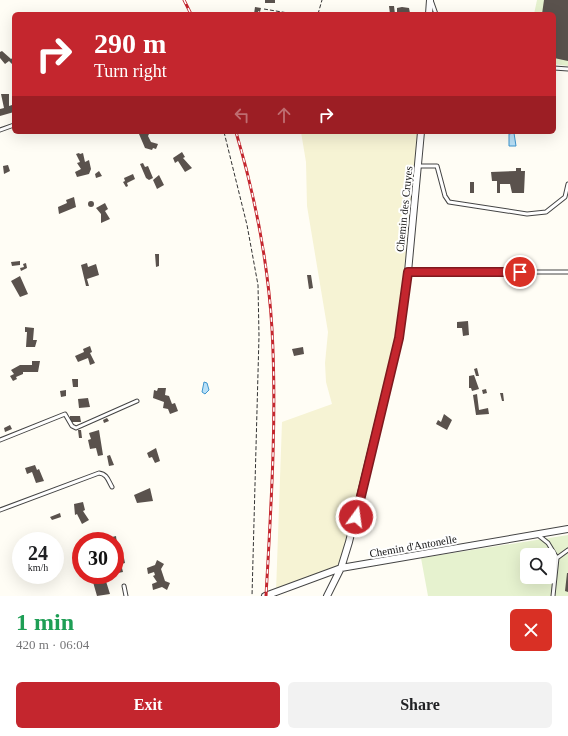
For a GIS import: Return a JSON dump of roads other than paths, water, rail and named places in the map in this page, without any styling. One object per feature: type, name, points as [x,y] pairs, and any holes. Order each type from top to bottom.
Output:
[{"type":"street","points":[[429,12],[431,0]]},
{"type":"street","name":"Chemin des Cruyes","points":[[327,596],[341,568],[349,542],[385,401],[399,338],[408,272],[421,134]]},
{"type":"street","name":"Chemin d'Antonelle","points":[[265,596],[341,568],[568,529]]},
{"type":"lane","points":[[431,0],[435,12]]},
{"type":"lane","points":[[556,68],[568,69]]},
{"type":"lane","points":[[0,130],[12,127]]},
{"type":"lane","points":[[419,166],[437,166],[445,196],[449,202],[527,214],[546,212],[552,209],[565,197],[568,184]]},
{"type":"lane","points":[[408,272],[568,272]]},
{"type":"lane","points":[[0,440],[65,414],[72,426],[76,428],[137,401]]},
{"type":"lane","points":[[0,510],[99,473],[104,474],[107,477],[112,487]]},
{"type":"lane","points":[[536,534],[548,543],[557,558],[553,596]]},
{"type":"lane","points":[[557,558],[568,550]]},
{"type":"lane","points":[[124,586],[126,596]]},
{"type":"water","points":[[509,134],[514,134],[516,146],[509,146]]},
{"type":"water","points":[[204,382],[207,383],[209,390],[205,394],[202,392]]},
{"type":"railway","points":[[184,0],[190,12]]},
{"type":"railway","points":[[237,134],[260,229],[272,329],[274,429],[266,596]]}]
